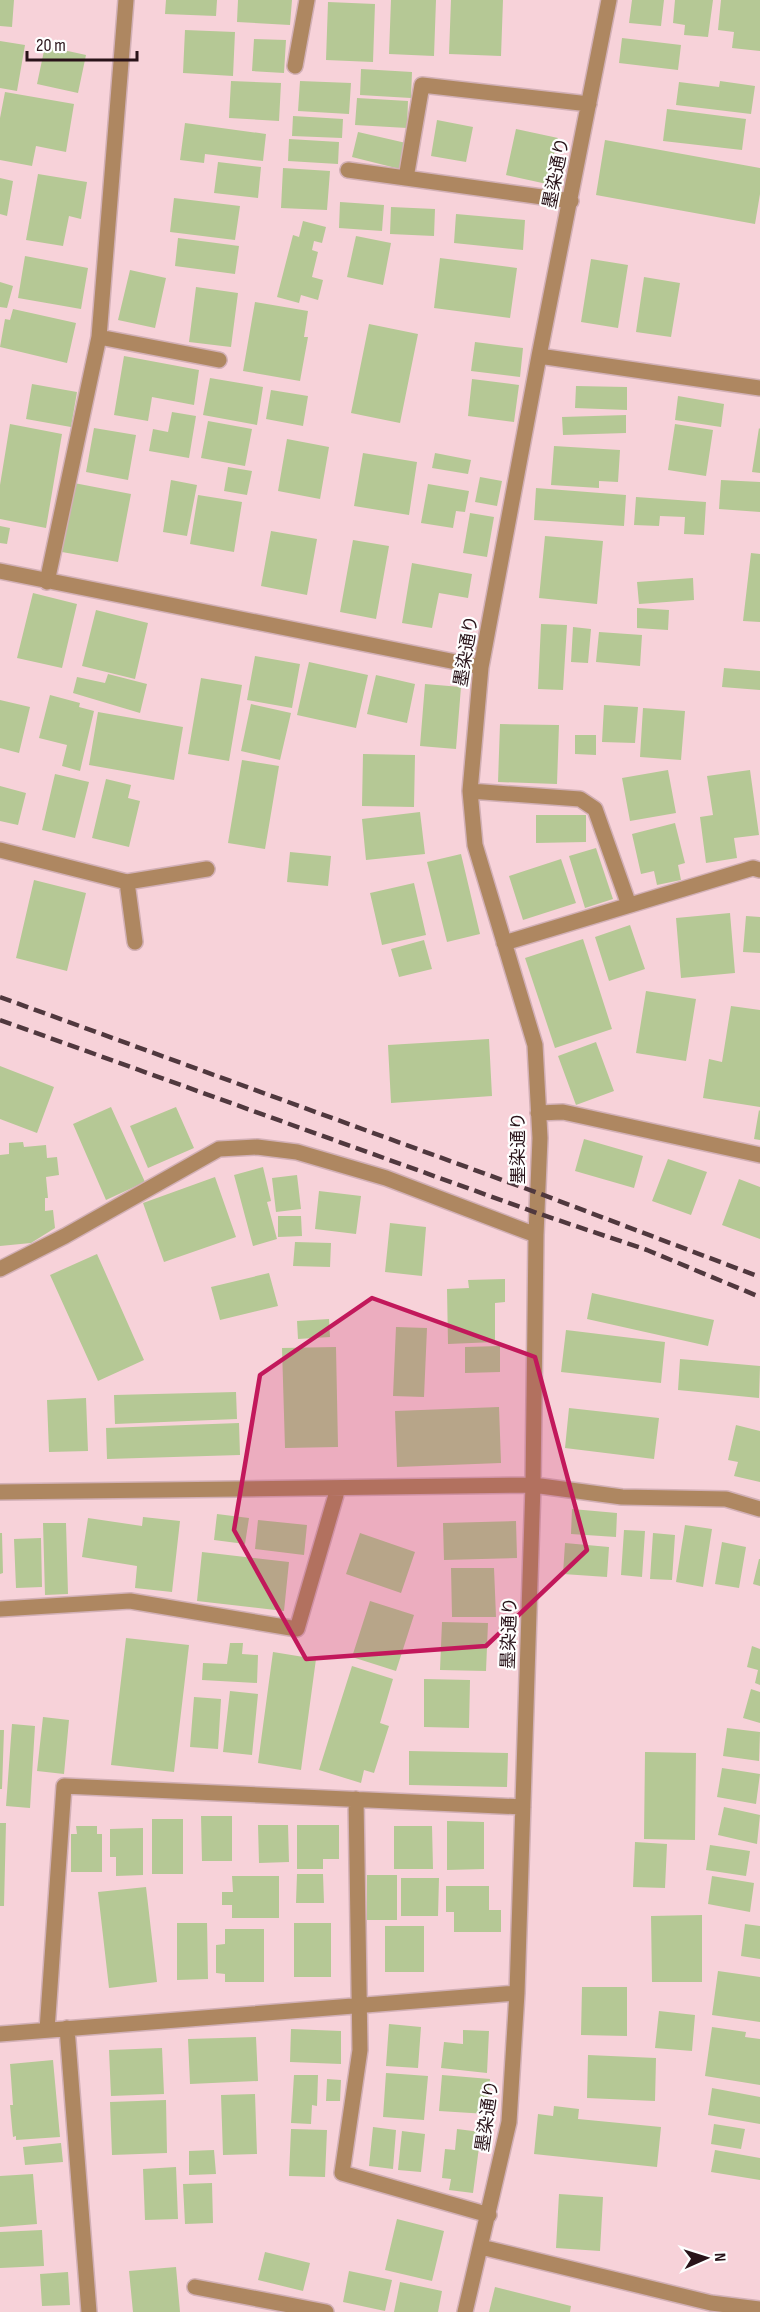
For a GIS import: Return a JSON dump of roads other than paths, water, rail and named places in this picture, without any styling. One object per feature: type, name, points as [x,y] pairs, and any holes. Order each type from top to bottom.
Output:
[{"type":"street","points":[[47,582],[99,337],[126,0]]},
{"type":"street","points":[[295,66],[307,0]]},
{"type":"street","name":"墨染通り","points":[[465,2312],[509,2122],[517,1993],[524,1807],[534,1485],[536,1235],[540,1138],[535,1045],[475,845],[470,791],[482,668],[538,356],[571,201],[609,0]]},
{"type":"street","points":[[406,178],[422,85],[590,104]]},
{"type":"street","points":[[348,170],[571,201]]},
{"type":"street","points":[[99,337],[219,360]]},
{"type":"street","points":[[538,356],[760,388]]},
{"type":"street","points":[[0,571],[482,668]]},
{"type":"street","points":[[470,791],[580,799],[595,809],[629,905]]},
{"type":"street","points":[[0,850],[127,882],[207,869]]},
{"type":"street","points":[[504,943],[753,868],[760,870]]},
{"type":"street","points":[[127,882],[135,942]]},
{"type":"street","points":[[538,1113],[563,1112],[760,1155]]},
{"type":"street","points":[[0,1269],[65,1236],[219,1149],[257,1147],[297,1152],[386,1178],[536,1235]]},
{"type":"street","points":[[0,1492],[534,1485],[622,1497],[726,1499],[760,1509]]},
{"type":"street","points":[[0,1609],[130,1601],[297,1629],[338,1488]]},
{"type":"street","points":[[47,2030],[64,1786],[524,1807]]},
{"type":"street","points":[[356,1799],[360,2050],[342,2173],[489,2215]]},
{"type":"street","points":[[0,2034],[517,1993]]},
{"type":"street","points":[[67,2028],[89,2312]]},
{"type":"street","points":[[481,2247],[711,2303],[760,2309]]},
{"type":"street","points":[[195,2287],[326,2312]]},
{"type":"railway","points":[[0,997],[538,1193],[760,1277]]},
{"type":"railway","points":[[0,1020],[537,1213],[647,1250],[760,1297]]}]
